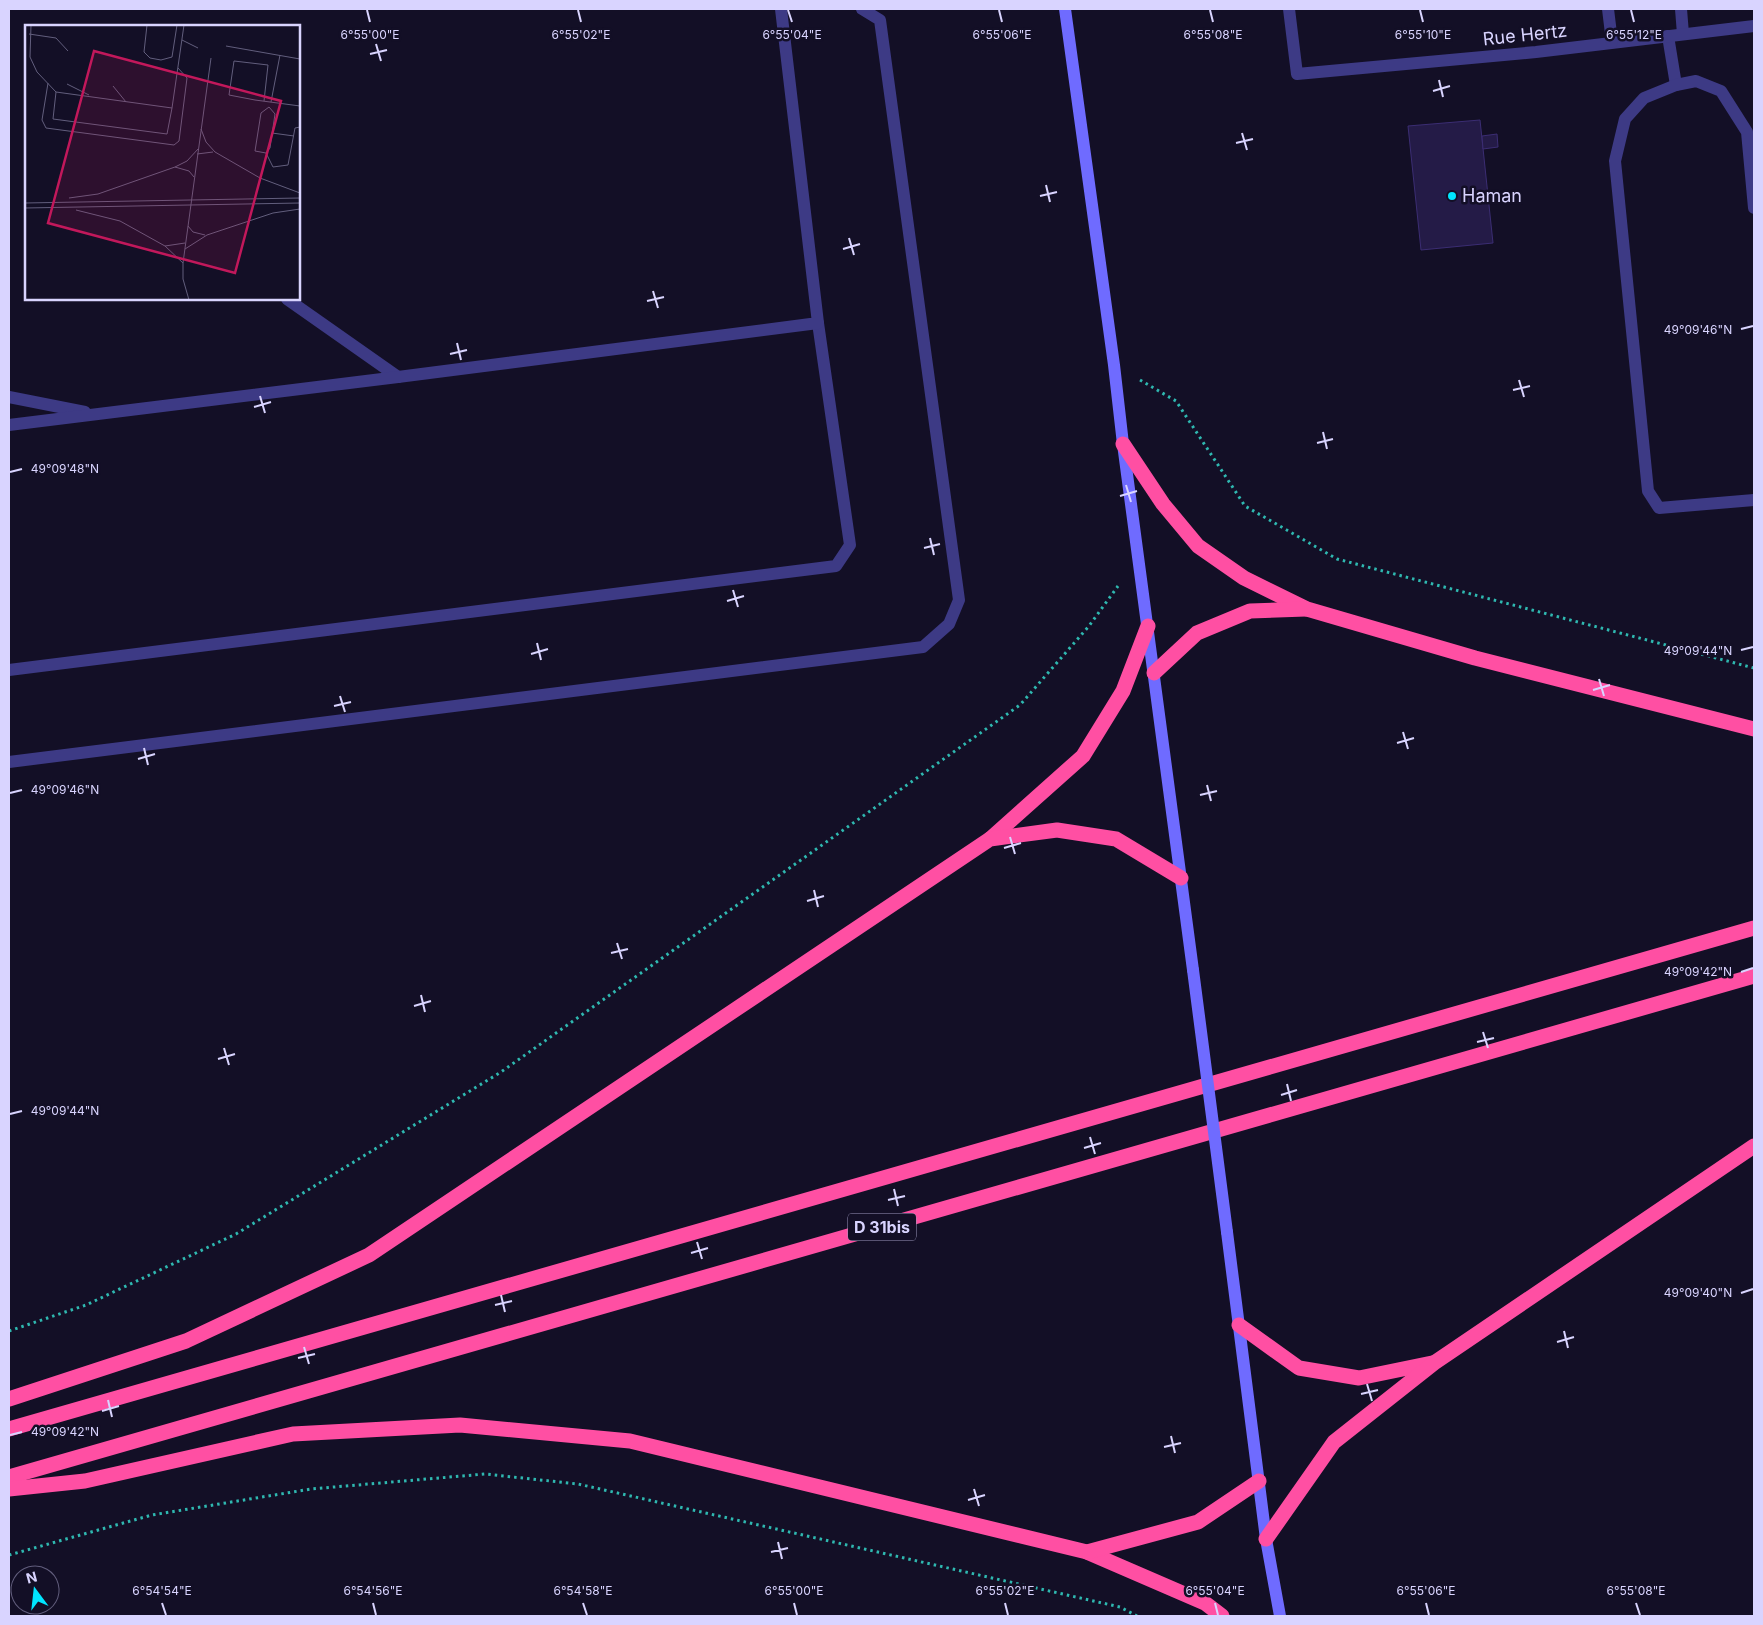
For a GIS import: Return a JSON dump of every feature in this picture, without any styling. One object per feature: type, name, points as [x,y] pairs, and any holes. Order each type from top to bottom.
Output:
[{"type":"highway","points":[[1123,444],[1163,504],[1198,546],[1244,578],[1307,609],[1475,658],[1754,729]]},
{"type":"highway","points":[[1154,673],[1197,633],[1250,611],[1307,609]]},
{"type":"highway","points":[[9,1398],[186,1341],[369,1255],[990,839],[1083,756],[1123,691],[1148,626]]},
{"type":"highway","points":[[990,839],[1057,830],[1116,839],[1181,878]]},
{"type":"highway","name":"D 31bis","points":[[9,1429],[1754,928]]},
{"type":"highway","name":"D 31bis","points":[[9,1477],[1754,976]]},
{"type":"highway","points":[[1266,1539],[1334,1442],[1434,1363],[1754,1146]]},
{"type":"highway","points":[[1239,1325],[1300,1368],[1359,1378],[1434,1363]]},
{"type":"highway","points":[[9,1489],[85,1481],[293,1434],[460,1425],[630,1441],[1087,1552],[1205,1603],[1222,1616]]},
{"type":"highway","points":[[1087,1552],[1198,1522],[1259,1481]]},
{"type":"main road","points":[[1065,9],[1114,365],[1266,1539],[1280,1616]]},
{"type":"street","points":[[9,670],[836,566],[850,545],[818,323],[781,9]]},
{"type":"street","points":[[9,762],[923,647],[949,624],[959,600],[880,20],[862,9]]},
{"type":"street","name":"Rue Hertz","points":[[1289,9],[1297,74],[1536,52],[1754,26]]},
{"type":"street","points":[[1608,9],[1612,42]]},
{"type":"street","points":[[1681,9],[1683,34]]},
{"type":"street","points":[[1668,36],[1676,85]]},
{"type":"street","points":[[1754,208],[1746,132],[1721,91],[1696,81],[1676,85],[1644,98],[1625,119],[1615,161],[1648,491],[1659,508],[1754,501]]},
{"type":"street","points":[[288,300],[398,377]]},
{"type":"street","points":[[9,425],[818,323]]},
{"type":"street","points":[[9,397],[97,414]]},
{"type":"path","points":[[1114,365],[1176,402],[1245,506],[1337,559],[1754,668]]},
{"type":"path","points":[[9,1331],[86,1305],[236,1234],[501,1072],[1020,704],[1089,626],[1138,557]]},
{"type":"path","points":[[9,1554],[152,1515],[311,1489],[486,1474],[578,1484],[1120,1606],[1137,1616]]},
{"type":"building","name":"Haman","points":[[1480,120],[1493,243],[1421,250],[1408,126]]},
{"type":"building","points":[[1497,134],[1498,147],[1483,149],[1482,136]]},
{"type":"place","name":"Haman","points":[[1452,196]]}]
